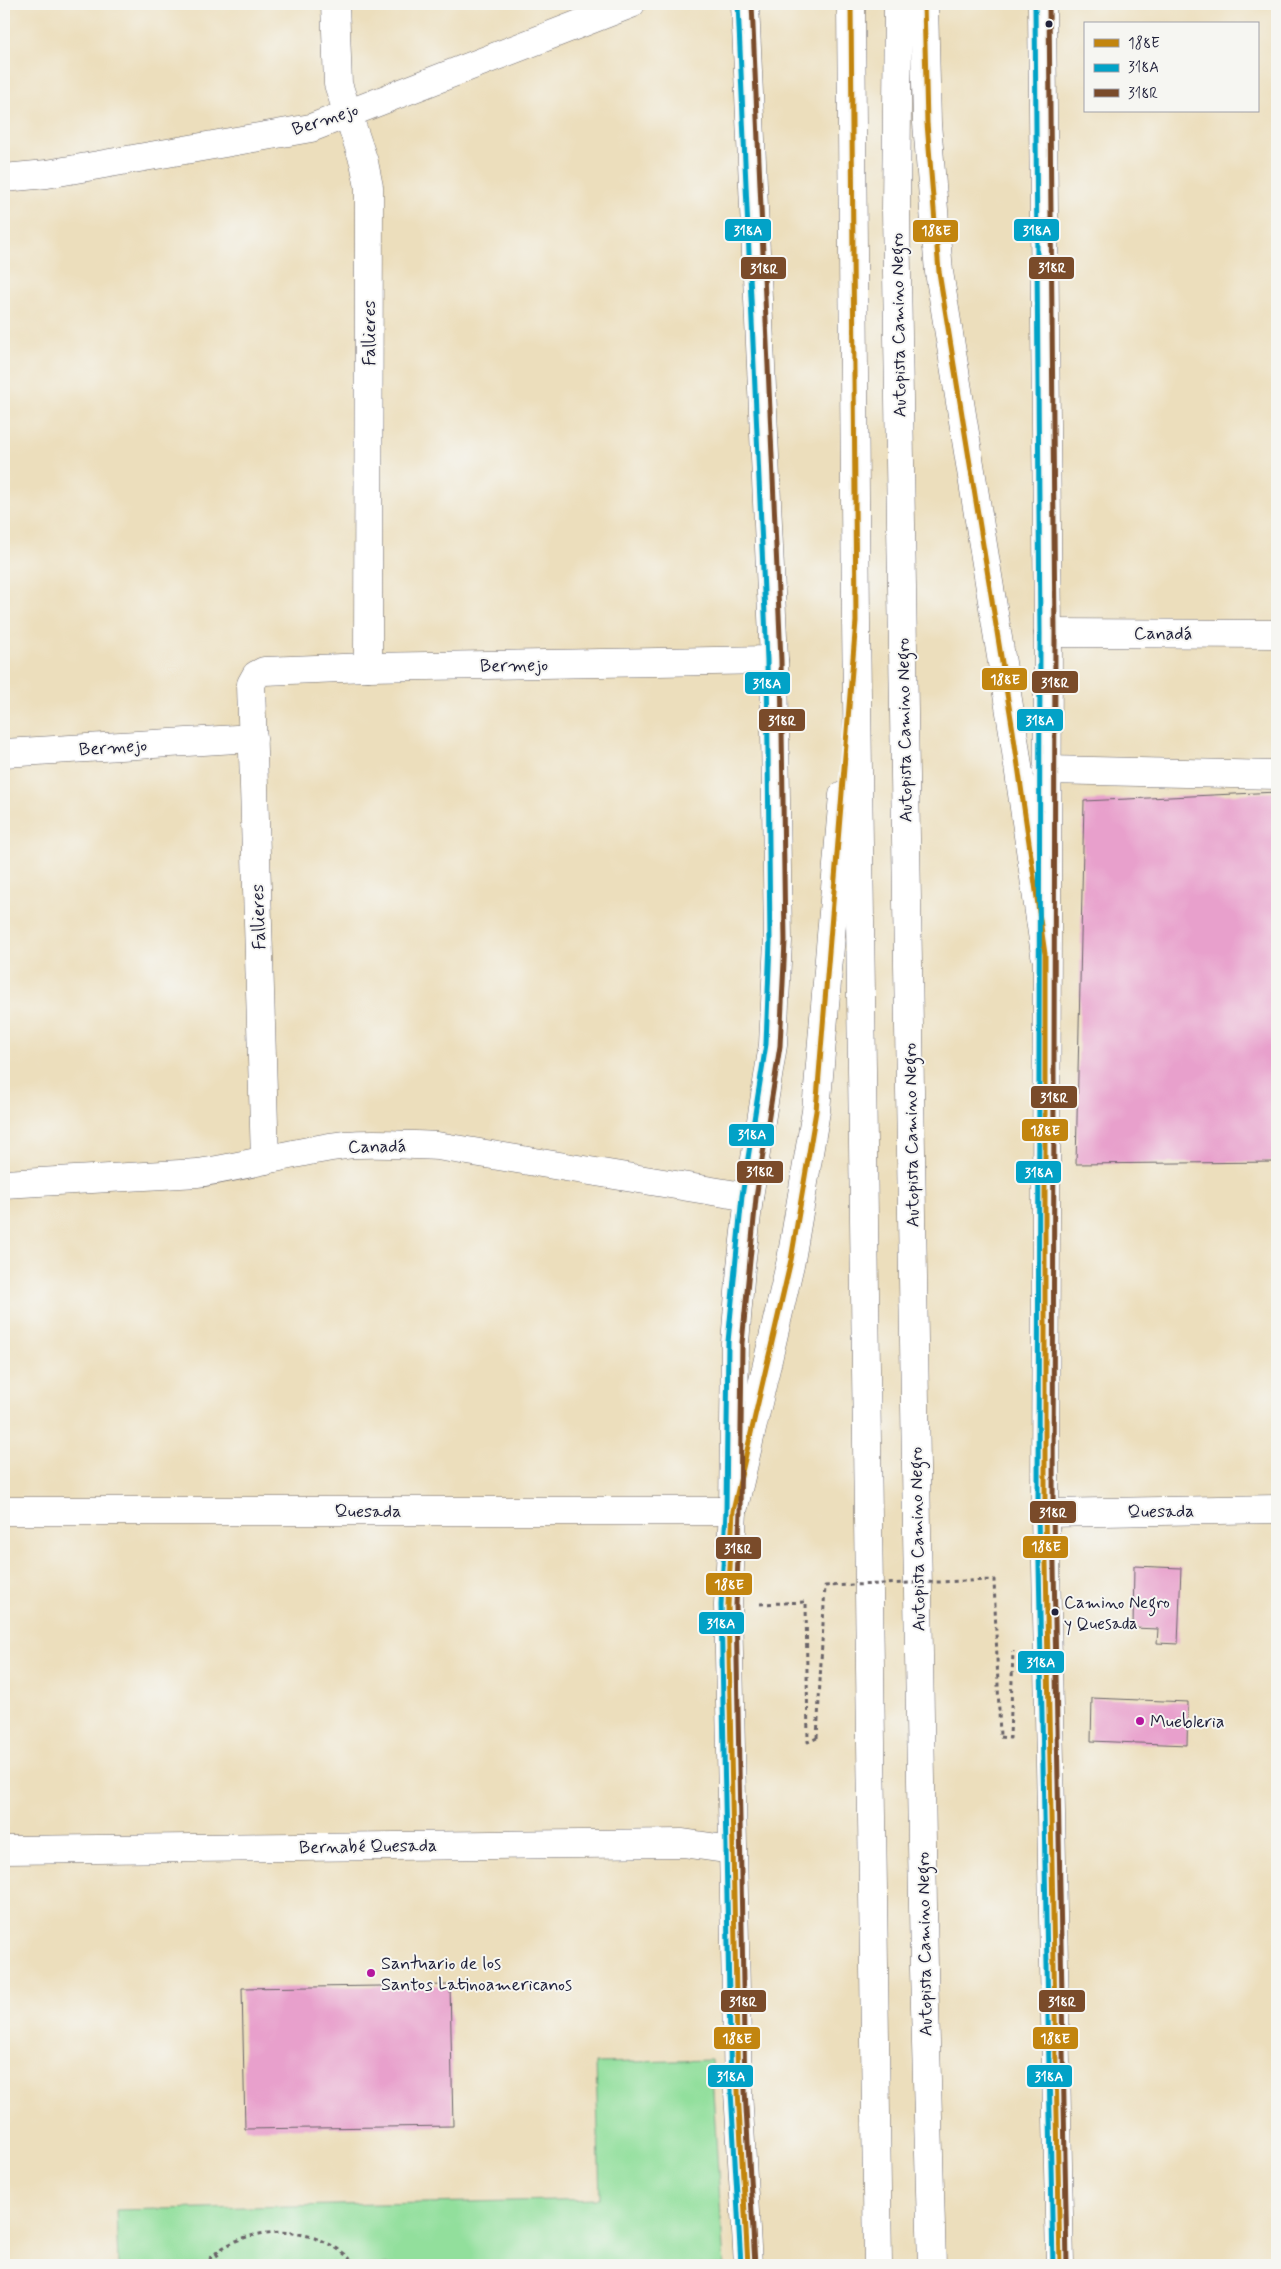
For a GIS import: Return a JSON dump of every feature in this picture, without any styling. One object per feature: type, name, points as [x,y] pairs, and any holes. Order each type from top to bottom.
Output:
[{"type":"main road","name":"Fallieres","points":[[335,4],[338,84],[364,162],[369,187],[368,667]]},
{"type":"main road","name":"Bermejo","points":[[4,178],[47,174],[311,128],[631,4]]},
{"type":"main road","points":[[745,4],[774,660],[778,941],[773,1044],[749,1196],[736,1343],[733,1511],[728,1605],[738,2091],[748,2265]]},
{"type":"main road","points":[[851,4],[856,621],[878,2265]]},
{"type":"main road","name":"Autopista Camino Negro","points":[[898,4],[896,220],[924,1959],[932,2265]]},
{"type":"main road","points":[[924,4],[928,133],[939,272],[1011,722],[1045,954]]},
{"type":"main road","points":[[1042,4],[1048,633],[1045,954],[1045,1512],[1060,2265]]},
{"type":"main road","points":[[733,1511],[791,1260],[816,1111],[856,621]]},
{"type":"main road","name":"Canadá","points":[[1048,633],[1277,634]]},
{"type":"main road","name":"Bermejo","points":[[256,675],[264,671],[368,667],[774,660]]},
{"type":"main road","name":"Fallieres","points":[[256,675],[252,684],[253,738],[265,1160]]},
{"type":"main road","name":"Bermejo","points":[[4,754],[253,738]]},
{"type":"main road","points":[[1047,770],[1277,775]]},
{"type":"main road","name":"Canadá","points":[[4,1184],[198,1173],[305,1151],[348,1145],[437,1146],[749,1196]]},
{"type":"main road","name":"Quesada","points":[[1045,1512],[1277,1509]]},
{"type":"main road","name":"Quesada","points":[[4,1511],[733,1511]]},
{"type":"main road","name":"Bernabé Quesada","points":[[4,1850],[683,1843],[732,1850]]},
{"type":"path","points":[[728,1605],[806,1602],[808,1742],[818,1738],[825,1586],[994,1580],[1000,1737]]},
{"type":"path","points":[[204,2265],[221,2249],[254,2235],[290,2232],[325,2242],[356,2265]]},
{"type":"path","points":[[216,2253],[224,2265]]},
{"type":"green space","points":[[711,2060],[724,2265],[118,2265],[116,2210],[600,2199],[596,2063]]},
{"type":"building","points":[[1277,792],[1277,1162],[1076,1164],[1084,801]]},
{"type":"building","points":[[1134,1566],[1181,1568],[1178,1644],[1157,1643],[1158,1629],[1133,1628]]},
{"type":"building","name":"Muebleria","points":[[1092,1698],[1188,1702],[1187,1745],[1091,1741]]},
{"type":"building","points":[[450,1985],[453,2126],[245,2129],[242,1988]]},
{"type":"transit line","name":"318A","points":[[738,4],[767,660],[770,941],[766,1044],[742,1196],[728,1342],[726,1511],[721,1605],[731,2091],[741,2265]]},
{"type":"transit line","name":"318R","points":[[752,4],[781,660],[785,941],[780,1046],[756,1198],[742,1343],[740,1511],[736,1605],[745,2091],[755,2265]]},
{"type":"transit line","name":"188E","points":[[748,2265],[738,2091],[728,1605],[733,1511],[791,1260],[816,1111],[856,621],[851,4]]},
{"type":"transit line","name":"188E","points":[[924,4],[927,123],[939,272],[1013,731],[1045,954],[1045,1513],[1060,2265]]},
{"type":"transit line","name":"318A","points":[[1035,4],[1040,633],[1038,1513],[1053,2265]]},
{"type":"transit line","name":"318R","points":[[1049,4],[1055,633],[1053,1513],[1067,2265]]},
{"type":"place","name":"Camino Negro y Quesada","points":[[1055,1612]]},
{"type":"place","name":"Muebleria","points":[[1140,1721]]},
{"type":"place","name":"Santuario de los Santos Latinoamericanos","points":[[371,1973]]}]
